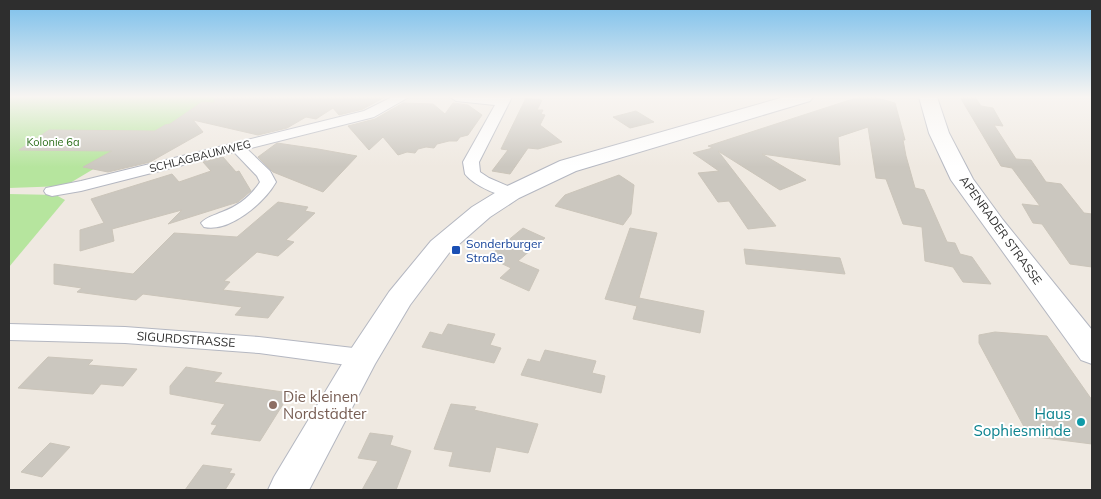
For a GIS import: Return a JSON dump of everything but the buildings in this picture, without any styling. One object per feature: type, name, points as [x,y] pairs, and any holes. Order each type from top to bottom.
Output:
[{"type":"street","name":"SCHLAGBAUMWEG","points":[[52,190],[81,186],[343,120]]},
{"type":"street","points":[[494,120],[472,162],[473,174],[511,193]]},
{"type":"street","points":[[288,490],[362,358],[399,299],[440,247],[481,212],[511,193],[568,166],[724,120]]},
{"type":"street","name":"APENRADER STRASSE","points":[[935,120],[962,180],[994,225],[1092,352]]},
{"type":"street","points":[[210,223],[232,216],[245,207],[264,190],[268,182],[264,174],[236,146]]},
{"type":"street","name":"SIGURDSTRASSE","points":[[9,332],[125,335],[259,345],[362,358]]},
{"type":"green space","name":"Kolonie 6a","points":[[9,120],[184,120],[122,152],[65,186],[9,188]]},
{"type":"green space","points":[[9,194],[56,195],[65,200],[9,267]]},
{"type":"place","name":"Sonderburger Straße","points":[[456,250]]},
{"type":"place","name":"Die kleinen Nordstädter","points":[[273,405]]},
{"type":"place","name":"Haus Sophiesminde","points":[[1081,422]]}]
